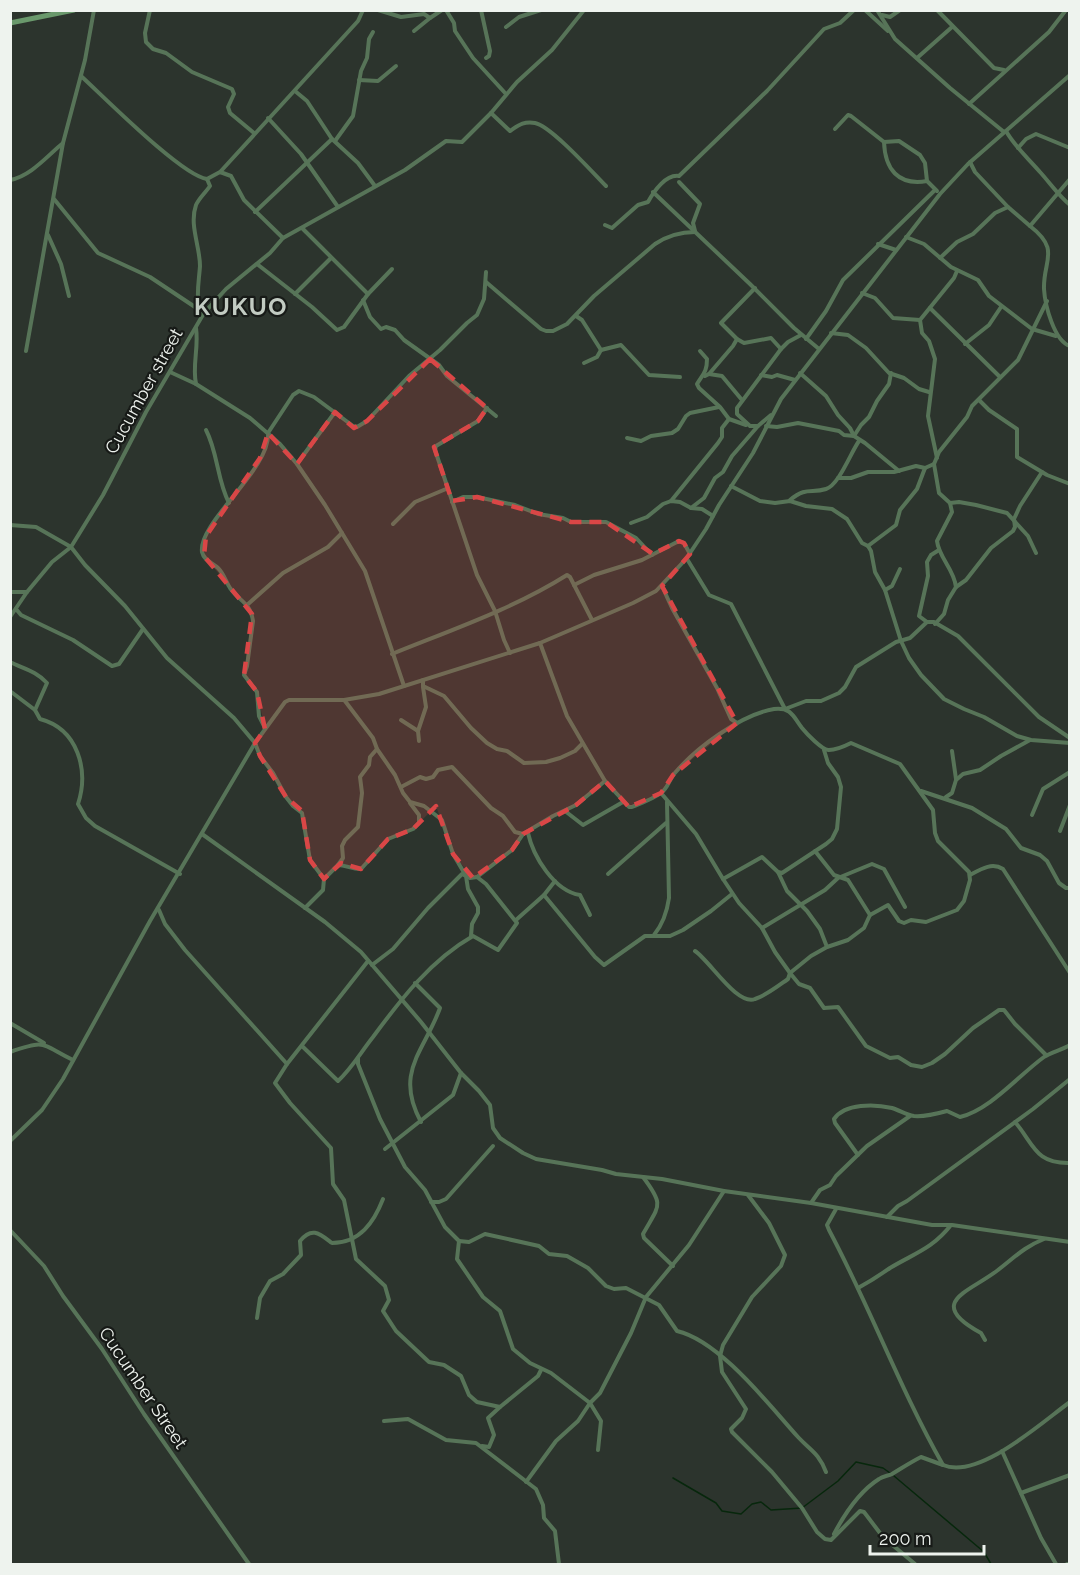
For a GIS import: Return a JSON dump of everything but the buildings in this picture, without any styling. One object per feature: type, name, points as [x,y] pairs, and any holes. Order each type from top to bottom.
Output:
[{"type":"main road","points":[[10,23],[74,10]]},
{"type":"street","points":[[27,351],[63,143],[81,76],[94,10]]},
{"type":"street","points":[[150,10],[145,33],[146,42],[153,49],[166,53],[192,72],[232,89],[234,94],[228,107],[230,113],[254,133]]},
{"type":"street","points":[[81,76],[164,152],[197,176],[207,179],[220,172],[295,91],[358,21],[363,10]]},
{"type":"street","points":[[378,10],[401,17],[424,14],[430,18]]},
{"type":"street","points":[[414,31],[444,10],[454,23],[455,31],[473,58],[506,93]]},
{"type":"street","points":[[482,10],[490,51],[486,58]]},
{"type":"street","points":[[506,27],[525,14],[541,10]]},
{"type":"street","name":"Cucumber street","points":[[10,617],[52,562],[71,547],[195,327],[204,313],[226,289],[270,253],[283,238],[405,170],[446,141],[462,142],[491,113],[506,93],[552,50],[584,10]]},
{"type":"street","points":[[605,225],[612,228],[638,205],[648,202],[653,192],[669,177],[679,176],[767,91],[824,29],[840,23],[854,10]]},
{"type":"street","points":[[865,10],[969,104],[1005,132],[1056,193],[1070,205]]},
{"type":"street","points":[[877,10],[891,33]]},
{"type":"street","points":[[881,14],[890,17],[900,10]]},
{"type":"street","points":[[937,10],[994,68],[1005,70]]},
{"type":"street","points":[[969,104],[1049,32],[1066,10]]},
{"type":"street","points":[[917,58],[952,27]]},
{"type":"street","points":[[255,212],[307,162],[334,140],[353,116],[359,80],[373,32]]},
{"type":"street","points":[[359,80],[378,81],[396,66]]},
{"type":"street","points":[[10,1141],[42,1110],[255,743],[286,701],[344,700],[379,694],[540,643],[639,600],[662,586],[690,554],[706,529],[753,453],[777,405],[940,194],[970,162],[1070,75]]},
{"type":"street","points":[[295,91],[314,111],[334,140],[358,163],[375,186]]},
{"type":"street","points":[[491,113],[510,131],[522,122],[538,123],[566,146],[606,186]]},
{"type":"street","points":[[835,129],[848,115],[884,142],[899,141],[914,149],[924,159],[927,181],[940,194]]},
{"type":"street","points":[[268,118],[307,162],[338,207]]},
{"type":"street","points":[[1018,148],[1026,139],[1036,134],[1070,148]]},
{"type":"street","points":[[884,142],[887,162],[893,171],[909,182],[927,181]]},
{"type":"street","points":[[10,180],[26,174],[63,143]]},
{"type":"street","points":[[970,162],[975,172],[1008,207],[1037,232],[1047,248],[1049,260],[1044,289],[1056,336]]},
{"type":"street","points":[[220,172],[231,176],[244,200],[283,238]]},
{"type":"street","points":[[199,309],[197,294],[200,255],[194,216],[196,205],[210,186],[207,179]]},
{"type":"street","points":[[1030,226],[1070,179]]},
{"type":"street","points":[[679,182],[700,204],[693,223],[695,232]]},
{"type":"street","points":[[806,339],[826,311],[839,285],[935,190]]},
{"type":"street","points":[[653,192],[755,288],[801,335],[819,349]]},
{"type":"street","points":[[54,198],[98,253],[126,267],[140,271],[204,313]]},
{"type":"street","points":[[940,258],[957,242],[973,234],[995,213],[1008,207]]},
{"type":"street","points":[[302,228],[368,294]]},
{"type":"street","points":[[486,282],[546,331],[556,330],[576,316],[594,296],[654,244],[675,234],[695,232]]},
{"type":"street","points":[[47,233],[61,264],[69,296]]},
{"type":"street","points":[[906,237],[924,244],[957,271],[978,280],[989,296],[1001,307],[1034,330],[1056,336],[1070,346]]},
{"type":"street","points":[[878,244],[896,250]]},
{"type":"street","points":[[295,294],[331,258]]},
{"type":"street","points":[[257,264],[337,330],[344,327],[363,300],[392,269]]},
{"type":"street","points":[[938,459],[928,420],[929,392],[935,359],[929,341],[922,333],[920,320],[957,271]]},
{"type":"street","points":[[265,729],[259,716],[256,692],[244,675],[248,666],[253,621],[247,605],[233,592],[220,570],[208,562],[202,552],[208,531],[260,458],[268,440],[268,433],[293,395],[299,391],[310,394],[355,427],[367,421],[409,376],[482,309],[486,272]]},
{"type":"street","points":[[755,288],[721,323],[736,339],[744,343],[771,338],[781,349]]},
{"type":"street","points":[[862,293],[875,298],[893,318],[920,320]]},
{"type":"street","points":[[363,300],[381,330],[387,327],[395,330],[496,416]]},
{"type":"street","points":[[838,478],[868,472],[899,471],[916,466],[925,468],[934,464],[939,452],[967,417],[972,406],[1018,360],[1047,301]]},
{"type":"street","points":[[965,344],[989,325],[1001,307]]},
{"type":"street","points":[[930,308],[951,326],[965,344],[1000,377]]},
{"type":"street","points":[[582,309],[582,320]]},
{"type":"street","points":[[576,316],[582,320],[601,350]]},
{"type":"street","points":[[195,327],[197,337],[195,384]]},
{"type":"street","points":[[831,333],[848,335],[866,348],[891,373],[929,392]]},
{"type":"street","points":[[750,426],[737,414],[737,408],[781,349],[801,335]]},
{"type":"street","points":[[736,339],[733,346],[697,384],[729,419],[750,426],[758,426]]},
{"type":"street","points":[[584,363],[597,357],[601,350],[621,345],[649,375],[680,377]]},
{"type":"street","points":[[700,351],[707,359],[706,375]]},
{"type":"street","points":[[170,372],[195,384],[250,418],[268,433],[297,464],[365,571],[404,686]]},
{"type":"street","points":[[800,373],[826,396],[859,441],[865,443],[899,471]]},
{"type":"street","points":[[854,436],[869,417],[889,384],[891,373]]},
{"type":"street","points":[[706,375],[722,376],[742,400]]},
{"type":"street","points":[[760,375],[772,377],[777,375],[795,380]]},
{"type":"street","points":[[979,400],[989,410],[1017,429],[1017,456],[1042,472],[1069,483]]},
{"type":"street","points":[[627,438],[641,441],[651,436],[672,433],[690,413],[720,407]]},
{"type":"street","points":[[487,408],[478,422],[436,446],[435,450],[446,489],[477,575],[495,611],[510,653]]},
{"type":"street","points":[[297,464],[335,412]]},
{"type":"street","points":[[691,508],[704,498],[732,456],[758,426],[774,413]]},
{"type":"street","points":[[671,501],[718,443],[722,436],[722,428],[729,419]]},
{"type":"street","points":[[766,426],[777,427],[798,423],[854,436]]},
{"type":"street","points":[[206,430],[213,446],[222,487],[229,503]]},
{"type":"street","points":[[790,501],[799,493],[828,489],[838,478],[859,441]]},
{"type":"street","points":[[934,464],[939,494],[950,503],[952,512],[937,541],[939,550],[955,578],[956,587]]},
{"type":"street","points":[[868,546],[871,541],[896,525],[900,510],[917,489],[925,468]]},
{"type":"street","points":[[935,624],[944,614],[948,600],[956,587],[966,580],[991,548],[1013,531],[1016,526],[1014,519],[1020,506],[1042,472]]},
{"type":"street","points":[[731,486],[760,501],[775,503],[790,501],[832,509],[847,519],[862,543],[868,546],[874,559],[875,572],[885,590],[901,641],[916,669],[944,699],[964,710],[984,717],[1009,732],[1031,740],[1070,743]]},
{"type":"street","points":[[393,524],[415,502],[446,489]]},
{"type":"street","points":[[452,501],[463,497],[477,497],[515,505],[538,514],[563,518],[571,522],[606,522],[640,541],[652,555]]},
{"type":"street","points":[[631,523],[647,517],[663,504],[671,501],[702,509],[712,516]]},
{"type":"street","points":[[950,503],[959,502],[1007,513],[1028,536],[1036,553]]},
{"type":"street","points":[[10,525],[36,527],[71,547],[85,565],[125,606],[167,658],[214,699],[255,743],[260,756],[273,773],[286,797],[302,813],[310,860],[324,879]]},
{"type":"street","points":[[247,605],[283,573],[328,547],[342,533]]},
{"type":"street","points":[[574,585],[594,575],[652,555],[679,541],[684,543],[690,554]]},
{"type":"street","points":[[939,550],[931,555],[927,562],[927,582],[919,616],[958,636],[1043,721],[1070,738]]},
{"type":"street","points":[[686,559],[709,595],[731,604],[785,709],[795,716],[803,730],[824,750],[841,787],[841,806],[837,829],[832,839],[782,873],[778,872]]},
{"type":"street","points":[[885,590],[892,586],[900,569]]},
{"type":"street","points":[[392,654],[439,637],[542,591],[567,575],[592,620]]},
{"type":"street","points":[[662,586],[717,688],[731,719],[737,723]]},
{"type":"street","points":[[10,592],[27,592]]},
{"type":"street","points":[[16,609],[21,615],[73,640],[112,666],[119,664],[143,630]]},
{"type":"street","points":[[540,643],[567,716],[582,744],[605,781],[626,806],[632,807],[666,789],[673,775],[698,751],[737,723],[765,711],[785,709],[806,701],[821,701],[839,693],[856,667],[896,642],[910,638],[927,622]]},
{"type":"street","points":[[10,662],[28,668],[47,682],[35,710]]},
{"type":"street","points":[[419,741],[418,731],[426,707],[423,680]]},
{"type":"street","points":[[423,686],[444,696],[487,743],[497,749],[507,751],[524,763],[546,762],[560,758],[575,751],[582,744]]},
{"type":"street","points":[[10,691],[35,710],[40,718],[53,722],[63,730],[77,749],[84,770],[82,792],[78,804],[86,818],[95,826],[180,874]]},
{"type":"street","points":[[338,865],[361,869],[388,839],[413,829],[419,823],[418,815],[377,749],[373,738],[344,700]]},
{"type":"street","points":[[401,720],[418,731]]},
{"type":"street","points":[[956,780],[963,774],[980,770],[1031,740]]},
{"type":"street","points":[[695,951],[737,996],[748,1001],[770,992],[788,979],[790,973],[811,956],[853,937],[864,928],[870,915],[888,905],[899,921],[904,923],[911,920],[926,922],[957,910],[964,901],[970,874],[968,869],[938,841],[933,810],[900,764],[858,744],[851,743],[829,751],[824,750]]},
{"type":"street","points":[[305,908],[323,890],[324,879],[343,858],[342,846],[345,840],[358,827],[362,793],[360,777],[369,765],[370,757],[377,749]]},
{"type":"street","points":[[946,798],[954,789],[956,780],[952,751]]},
{"type":"street","points":[[401,787],[420,777],[426,779],[433,777],[438,770],[452,767],[490,808],[503,816],[515,832],[525,834]]},
{"type":"street","points":[[1032,815],[1043,789],[1070,772]]},
{"type":"street","points":[[477,878],[512,850],[525,834],[544,821],[576,805],[605,781]]},
{"type":"street","points":[[920,791],[972,808],[1006,829],[1021,848],[1040,855],[1047,861],[1059,883],[1070,888]]},
{"type":"street","points":[[661,793],[696,834],[732,894],[762,928],[790,973],[799,984],[810,988],[824,1008],[838,1007],[866,1046],[890,1058],[898,1057],[911,1065],[922,1067],[932,1063],[973,1028],[999,1010],[1004,1010],[1046,1055]]},
{"type":"street","points":[[653,935],[660,927],[669,898],[667,801]]},
{"type":"street","points":[[410,802],[424,806],[442,820],[453,854],[466,876],[468,889],[478,907],[478,913],[472,924],[471,937]]},
{"type":"street","points":[[564,811],[583,825],[623,802]]},
{"type":"street","points":[[1060,831],[1070,805]]},
{"type":"street","points":[[608,874],[667,822]]},
{"type":"street","points":[[202,834],[350,942],[490,1105],[493,1128],[500,1138],[536,1159],[747,1195],[811,1203],[932,1225],[952,1225],[1070,1242]]},
{"type":"street","points":[[525,834],[542,866],[569,893],[579,895],[590,915]]},
{"type":"street","points":[[815,851],[834,875],[848,880],[870,915]]},
{"type":"street","points":[[723,879],[762,857],[778,872],[787,891],[800,903],[820,929],[827,947]]},
{"type":"street","points":[[762,928],[825,890],[838,878],[872,864],[884,869],[905,906]]},
{"type":"street","points":[[970,874],[989,866],[1003,869],[1070,973]]},
{"type":"street","points":[[302,1046],[338,1081],[415,983],[436,964],[475,936],[498,950],[516,926],[516,920],[486,884],[477,878],[470,878],[462,874],[428,908],[393,949],[372,966]]},
{"type":"street","points":[[516,920],[544,895],[555,881]]},
{"type":"street","points":[[544,895],[604,965],[645,936],[670,936],[682,930],[732,894]]},
{"type":"street","points":[[159,909],[165,924],[185,950],[287,1064]]},
{"type":"street","points":[[368,961],[287,1064],[275,1083],[331,1148],[333,1184],[344,1200],[357,1259],[385,1286],[389,1299],[383,1311],[396,1331],[429,1362],[444,1365],[461,1376],[469,1395],[477,1402],[500,1407]]},
{"type":"street","points":[[415,983],[440,1008],[413,1066],[409,1082],[421,1122]]},
{"type":"street","points":[[10,1023],[73,1060]]},
{"type":"street","points":[[10,1052],[34,1044],[47,1045]]},
{"type":"street","points":[[858,1155],[835,1123],[836,1115],[850,1108],[876,1106],[893,1108],[911,1116],[926,1117],[946,1111],[960,1117],[970,1115],[994,1099],[1046,1055],[1061,1051],[1070,1045]]},
{"type":"street","points":[[358,1058],[374,1105],[405,1167],[422,1186],[446,1227],[459,1241],[469,1242],[484,1234],[539,1246],[549,1254],[567,1256],[588,1268],[606,1286],[614,1289],[626,1288],[659,1305],[677,1331],[689,1333],[720,1356],[771,1404],[798,1436],[812,1447],[823,1462],[826,1472]]},
{"type":"street","points":[[385,1149],[453,1095],[461,1073]]},
{"type":"street","points":[[887,1217],[898,1206],[1015,1122],[1070,1079]]},
{"type":"street","points":[[811,1203],[820,1190],[831,1185],[836,1176],[867,1146],[911,1116]]},
{"type":"street","points":[[1015,1122],[1025,1133],[1032,1148],[1041,1155],[1052,1162],[1070,1162]]},
{"type":"street","points":[[431,1202],[446,1199],[492,1146]]},
{"type":"street","points":[[643,1176],[657,1196],[659,1207],[643,1234],[644,1238],[673,1266]]},
{"type":"street","points":[[526,1482],[556,1441],[578,1421],[590,1402],[600,1393],[646,1298],[689,1245],[724,1191]]},
{"type":"street","points":[[747,1195],[769,1223],[784,1255],[781,1266],[752,1298],[723,1345],[720,1356],[724,1377],[746,1409],[742,1418],[731,1429],[772,1472],[802,1508],[817,1532],[825,1539],[831,1540]]},
{"type":"street","points":[[257,1318],[260,1298],[266,1286],[283,1274],[301,1255],[300,1241],[303,1237],[314,1232],[332,1243],[352,1239],[376,1217],[383,1199]]},
{"type":"street","points":[[836,1209],[827,1225],[829,1230],[858,1288],[895,1372],[944,1465]]},
{"type":"street","points":[[858,1288],[935,1243],[952,1225]]},
{"type":"street","name":"Cucumber Street","points":[[10,1230],[44,1266],[249,1564]]},
{"type":"street","points":[[984,1340],[981,1333],[967,1326],[959,1318],[954,1305],[956,1299],[997,1272],[1027,1245],[1045,1239]]},
{"type":"street","points":[[459,1241],[457,1259],[483,1297],[500,1311],[513,1350],[590,1402],[601,1421],[598,1450]]},
{"type":"street","points":[[384,1421],[408,1419],[446,1440],[472,1442],[489,1447],[494,1435],[488,1418],[538,1376],[541,1370]]},
{"type":"street","points":[[831,1540],[843,1518],[880,1478],[892,1474],[898,1468],[921,1457],[951,1468],[973,1465],[1002,1451],[1070,1402]]},
{"type":"street","points":[[482,1446],[536,1489],[543,1505],[544,1518],[555,1531],[560,1564]]},
{"type":"street","points":[[1002,1451],[1041,1538],[1056,1564]]},
{"type":"street","points":[[1021,1493],[1070,1474]]},
{"type":"street","points":[[831,1540],[855,1515],[860,1511],[864,1512],[883,1537],[915,1564]]},
{"type":"highlighted area","points":[[430,359],[487,408],[478,421],[434,447],[452,501],[477,497],[571,522],[606,522],[653,554],[679,541],[684,543],[690,554],[662,586],[737,723],[673,775],[661,793],[629,807],[605,781],[576,805],[523,834],[512,850],[473,878],[453,854],[436,806],[413,829],[388,839],[361,869],[341,863],[324,879],[310,860],[302,811],[286,797],[260,756],[255,743],[265,729],[257,692],[244,675],[252,614],[204,556],[206,536],[260,458],[268,433],[297,464],[335,412],[354,428],[367,421]]},
{"type":"waterway","points":[[673,1478],[716,1503],[722,1511],[741,1514],[752,1504],[761,1502],[771,1510],[802,1508],[838,1481],[856,1462],[883,1468],[890,1473]]},
{"type":"waterway","points":[[894,1476],[984,1552],[991,1564]]},
{"type":"district","name":"KUKUO","points":[[241,307]]}]
